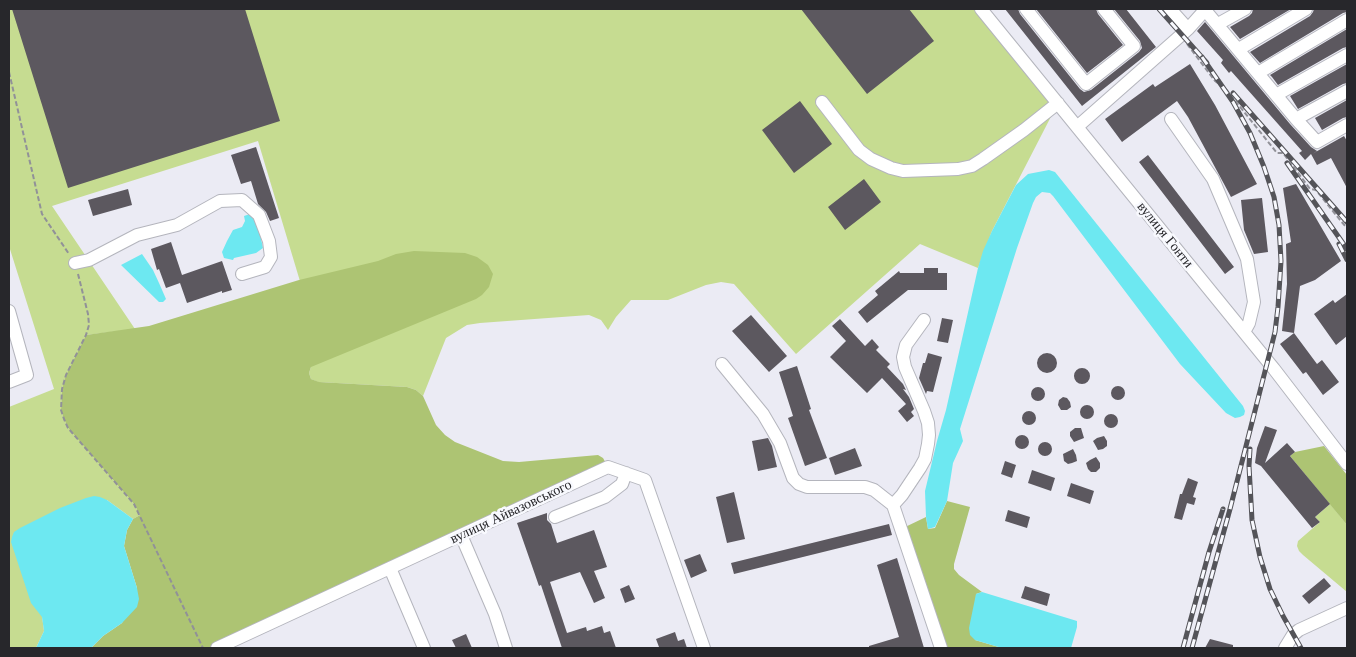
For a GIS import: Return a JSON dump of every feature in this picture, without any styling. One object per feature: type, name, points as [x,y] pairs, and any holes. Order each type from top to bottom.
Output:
[{"type":"street","name":"вулиця Гонти","points":[[982,9],[1244,332],[1347,464]]},
{"type":"street","points":[[1026,9],[1086,84],[1134,46],[1104,9]]},
{"type":"street","points":[[1170,9],[1184,33]]},
{"type":"street","points":[[1218,24],[1245,9]]},
{"type":"street","points":[[1239,49],[1306,9]]},
{"type":"street","points":[[1077,127],[1184,33],[1205,10],[1317,142],[1347,125]]},
{"type":"street","points":[[1258,73],[1347,20]]},
{"type":"street","points":[[1276,95],[1347,55]]},
{"type":"street","points":[[1296,119],[1347,91]]},
{"type":"street","points":[[822,102],[858,150],[871,159],[903,172],[972,166],[1024,130],[1058,103]]},
{"type":"street","points":[[1172,119],[1213,179],[1247,259],[1254,302],[1249,323],[1244,332]]},
{"type":"street","points":[[75,263],[89,260],[137,235],[177,225],[220,201],[242,200],[259,215],[269,241],[271,257],[265,267],[242,274]]},
{"type":"street","points":[[9,311],[27,375],[9,382]]},
{"type":"street","points":[[893,505],[920,468],[925,459],[928,444],[928,423],[905,367],[903,356],[906,344],[924,320]]},
{"type":"street","points":[[722,364],[763,414],[780,443],[793,478],[799,484],[807,487],[865,487],[874,490],[893,505],[941,648]]},
{"type":"street","name":"вулиця Айвазовського","points":[[217,648],[608,467],[645,480],[704,648]]},
{"type":"street","points":[[555,517],[605,497],[622,484],[626,474]]},
{"type":"street","points":[[461,535],[506,648]]},
{"type":"street","points":[[390,568],[424,648]]},
{"type":"street","points":[[1285,648],[1293,635],[1299,630],[1347,608]]},
{"type":"path","points":[[1184,33],[1215,81],[1225,88],[1277,153],[1283,153],[1310,189],[1316,190],[1347,228]]},
{"type":"path","points":[[9,72],[42,214],[75,263],[88,314],[89,325],[86,335],[66,375],[62,389],[61,410],[64,419],[68,428],[134,504],[203,648]]},
{"type":"green space","points":[[9,9],[981,9],[1058,103],[992,231],[978,268],[920,244],[796,354],[734,284],[721,282],[706,285],[668,300],[631,300],[616,317],[608,330],[601,320],[589,315],[467,325],[446,338],[423,396],[416,390],[407,387],[318,382],[311,379],[309,373],[314,328],[258,141],[52,206],[135,329],[86,335],[66,375],[62,389],[61,410],[68,428],[134,504],[140,515],[133,519],[107,500],[42,616],[44,631],[36,648],[9,648],[9,407],[54,389],[9,246]]},
{"type":"green space","points":[[414,251],[465,253],[477,257],[488,265],[493,274],[489,287],[476,299],[311,367],[309,373],[311,379],[319,382],[407,387],[416,390],[423,396],[436,425],[445,435],[455,442],[503,461],[519,462],[598,455],[603,458],[608,467],[217,648],[91,648],[103,636],[122,623],[137,588],[124,546],[127,530],[133,519],[140,515],[134,504],[68,428],[61,410],[62,389],[66,375],[86,335],[149,326],[299,280]]},
{"type":"green space","points":[[1324,446],[1347,475],[1347,525],[1290,456],[1295,452]]},
{"type":"green space","points":[[947,501],[970,507],[954,569],[982,592],[976,594],[975,640],[1002,648],[941,648],[901,529],[926,517],[928,529],[935,528]]},
{"type":"green space","points":[[1330,504],[1347,525],[1347,592],[1303,555],[1297,546],[1298,541],[1320,522],[1315,517]]},
{"type":"water","points":[[1049,170],[1055,172],[1243,406],[1244,415],[1235,418],[1226,413],[1180,364],[1053,196],[1050,193],[1042,192],[1033,203],[1017,248],[960,429],[963,441],[953,463],[947,501],[935,527],[928,529],[925,491],[983,251],[1016,185],[1028,174]]},
{"type":"water","points":[[250,214],[257,223],[263,248],[256,253],[234,258],[233,260],[224,258],[222,252],[233,230],[242,227],[245,221],[244,216]]},
{"type":"water","points":[[142,254],[153,270],[166,299],[163,302],[159,302],[121,265]]},
{"type":"water","points":[[94,496],[107,500],[133,519],[127,530],[124,546],[137,588],[139,599],[137,607],[122,623],[103,636],[91,648],[36,648],[44,631],[42,617],[31,603],[11,542],[12,537],[14,532],[20,528],[60,508]]},
{"type":"water","points":[[982,592],[1077,621],[1071,648],[1002,648],[975,640],[970,635],[969,628],[976,594]]},
{"type":"building","points":[[12,9],[245,9],[280,121],[68,188]]},
{"type":"building","points":[[801,9],[909,9],[934,41],[867,94]]},
{"type":"building","points":[[1005,9],[1018,9],[1020,14],[1084,92],[1091,90],[1142,48],[1140,41],[1114,9],[1126,9],[1156,47],[1082,106]]},
{"type":"building","points":[[1036,9],[1096,9],[1123,45],[1087,73]]},
{"type":"building","points":[[1253,9],[1291,9],[1240,39],[1230,27],[1249,16]]},
{"type":"building","points":[[1314,9],[1347,9],[1347,12],[1260,63],[1250,52],[1310,16]]},
{"type":"building","points":[[1205,22],[1290,124],[1317,151],[1312,154],[1344,136],[1347,141],[1347,188],[1331,158],[1317,165],[1311,154],[1305,160],[1299,153],[1302,151],[1231,71],[1229,73],[1221,63],[1223,60],[1197,31]]},
{"type":"building","points":[[1347,29],[1347,47],[1278,85],[1270,75]]},
{"type":"building","points":[[1190,64],[1215,105],[1257,184],[1231,197],[1188,117],[1177,101],[1122,142],[1105,119],[1153,84],[1155,87]]},
{"type":"building","points":[[1347,64],[1347,83],[1298,109],[1290,96]]},
{"type":"building","points":[[1347,100],[1347,117],[1322,130],[1315,118]]},
{"type":"building","points":[[800,101],[832,144],[794,173],[762,130]]},
{"type":"building","points":[[256,147],[279,218],[270,221],[266,212],[258,204],[251,181],[241,184],[231,155]]},
{"type":"building","points":[[1148,155],[1234,267],[1225,274],[1139,162]]},
{"type":"building","points":[[864,179],[881,202],[845,230],[828,207]]},
{"type":"building","points":[[1296,184],[1341,261],[1315,280],[1300,286],[1294,333],[1282,331],[1287,284],[1286,244],[1291,242],[1283,188]]},
{"type":"building","points":[[128,189],[132,205],[93,216],[88,200]]},
{"type":"building","points":[[1262,198],[1268,252],[1254,254],[1244,230],[1241,200]]},
{"type":"building","points":[[171,242],[182,275],[222,261],[232,290],[222,293],[222,291],[187,303],[180,283],[166,288],[159,269],[157,270],[151,249]]},
{"type":"building","points":[[924,268],[938,268],[938,273],[947,273],[947,290],[908,290],[867,323],[858,312],[878,295],[875,291],[899,271],[900,273],[924,273]]},
{"type":"building","points":[[1347,294],[1347,336],[1336,345],[1314,314],[1333,300],[1335,303]]},
{"type":"building","points":[[751,315],[787,356],[769,372],[732,331]]},
{"type":"building","points":[[942,318],[953,320],[948,343],[937,341]]},
{"type":"building","points":[[840,319],[865,346],[872,339],[879,347],[876,350],[890,364],[887,367],[903,384],[906,390],[903,389],[914,409],[911,412],[914,416],[907,422],[898,411],[906,404],[882,378],[867,393],[830,357],[846,341],[832,326]]},
{"type":"building","points":[[1294,333],[1317,364],[1322,360],[1339,382],[1323,395],[1306,372],[1303,374],[1280,344]]},
{"type":"building","points":[[928,353],[942,357],[933,392],[927,391],[926,394],[919,378]]},
{"type":"building","points":[[1047,353],[1054,356],[1057,363],[1054,370],[1047,373],[1040,370],[1037,363],[1040,356]]},
{"type":"building","points":[[797,366],[811,409],[809,410],[827,458],[805,466],[788,418],[793,416],[779,372]]},
{"type":"building","points":[[1082,368],[1088,370],[1090,376],[1088,382],[1082,384],[1076,382],[1074,376],[1076,370]]},
{"type":"building","points":[[1118,386],[1123,388],[1125,393],[1123,398],[1118,400],[1113,398],[1111,393],[1113,388]]},
{"type":"building","points":[[1038,387],[1043,389],[1045,394],[1043,399],[1038,401],[1033,399],[1031,394],[1033,389]]},
{"type":"building","points":[[1063,397],[1067,398],[1070,402],[1071,407],[1067,410],[1061,410],[1058,405],[1059,400]]},
{"type":"building","points":[[1087,405],[1092,407],[1094,412],[1092,417],[1087,419],[1082,417],[1080,412],[1082,407]]},
{"type":"building","points":[[1029,411],[1034,413],[1036,418],[1034,423],[1029,425],[1024,423],[1022,418],[1024,413]]},
{"type":"building","points":[[1111,414],[1116,416],[1118,421],[1116,426],[1111,428],[1106,426],[1104,421],[1106,416]]},
{"type":"building","points":[[1265,426],[1277,430],[1265,463],[1287,443],[1295,452],[1290,456],[1330,504],[1315,517],[1320,522],[1312,528],[1261,466],[1255,463],[1257,448]]},
{"type":"building","points":[[1075,428],[1081,428],[1084,438],[1074,442],[1070,432]]},
{"type":"building","points":[[1022,435],[1027,437],[1029,442],[1027,447],[1022,449],[1017,447],[1015,442],[1017,437]]},
{"type":"building","points":[[1104,436],[1107,446],[1098,450],[1093,441]]},
{"type":"building","points":[[768,438],[777,467],[758,471],[752,441]]},
{"type":"building","points":[[1045,442],[1050,444],[1052,449],[1050,454],[1045,456],[1040,454],[1038,449],[1040,444]]},
{"type":"building","points":[[855,448],[862,466],[835,475],[829,458]]},
{"type":"building","points":[[1073,449],[1077,461],[1068,464],[1064,461],[1063,454]]},
{"type":"building","points":[[1096,457],[1100,463],[1100,468],[1096,472],[1091,472],[1086,463]]},
{"type":"building","points":[[1005,461],[1016,465],[1012,478],[1001,474]]},
{"type":"building","points":[[1032,470],[1055,478],[1051,491],[1028,483]]},
{"type":"building","points":[[1188,478],[1198,482],[1193,497],[1196,498],[1194,505],[1187,503],[1182,520],[1174,518],[1180,494],[1182,494]]},
{"type":"building","points":[[1071,483],[1094,491],[1090,504],[1067,496]]},
{"type":"building","points":[[734,492],[745,539],[727,543],[716,497]]},
{"type":"building","points":[[1008,510],[1030,517],[1027,528],[1005,521]]},
{"type":"building","points":[[547,513],[547,520],[551,524],[557,543],[594,530],[607,567],[594,571],[605,598],[594,603],[580,572],[550,582],[567,633],[586,627],[587,631],[602,626],[604,633],[610,631],[616,648],[562,648],[541,585],[539,586],[517,523]]},
{"type":"building","points":[[889,524],[892,535],[734,574],[731,563]]},
{"type":"building","points":[[700,554],[707,571],[691,578],[684,560]]},
{"type":"building","points":[[897,558],[924,648],[869,648],[869,646],[899,637],[877,565]]},
{"type":"building","points":[[1324,578],[1331,586],[1309,604],[1302,596]]},
{"type":"building","points":[[629,585],[635,599],[625,603],[620,589]]},
{"type":"building","points":[[1025,586],[1050,594],[1047,606],[1021,598]]},
{"type":"building","points":[[675,632],[678,641],[684,639],[687,648],[659,647],[656,639]]},
{"type":"building","points":[[466,634],[472,648],[456,648],[452,640]]},
{"type":"building","points":[[1210,639],[1233,645],[1233,648],[1205,648]]},
{"type":"railway","points":[[1159,9],[1207,63]]},
{"type":"railway","points":[[1192,648],[1275,332],[1281,261],[1279,225],[1274,197],[1264,167],[1250,133],[1233,102],[1202,57]]},
{"type":"railway","points":[[1233,93],[1347,222]]},
{"type":"railway","points":[[1287,163],[1347,249]]},
{"type":"railway","points":[[1339,244],[1347,260]]},
{"type":"railway","points":[[1250,449],[1252,520],[1260,557],[1270,589],[1301,648]]},
{"type":"railway","points":[[1183,648],[1209,552],[1223,509]]}]
